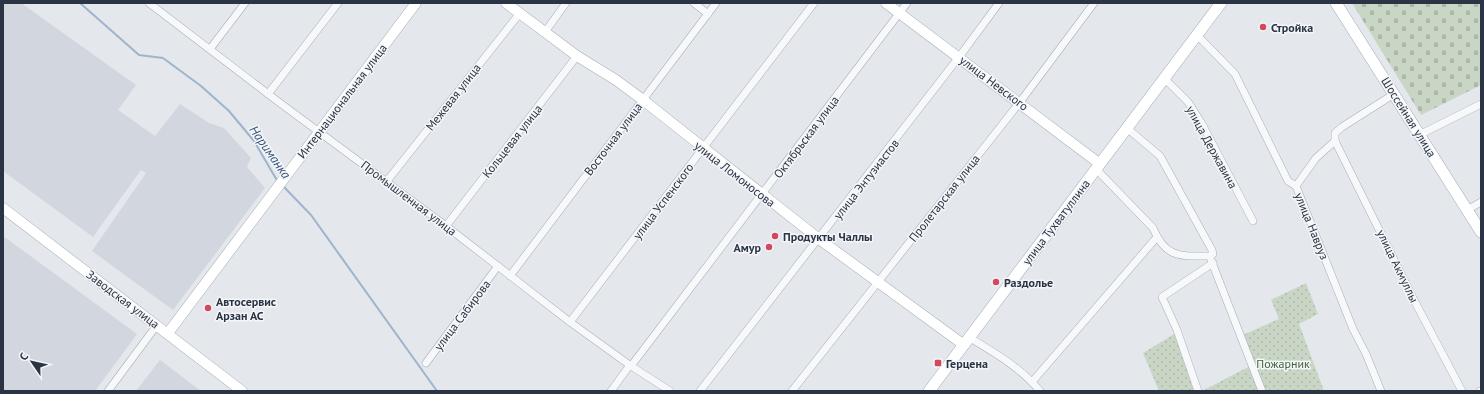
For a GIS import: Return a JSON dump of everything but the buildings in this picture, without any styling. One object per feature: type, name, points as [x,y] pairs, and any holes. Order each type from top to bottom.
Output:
[{"type":"main road","name":"улица Тухватуллина","points":[[929,391],[1221,3]]},
{"type":"main road","name":"Шоссейная улица","points":[[1336,3],[1481,232]]},
{"type":"street","name":"Промышленная улица","points":[[151,3],[268,94],[387,181],[570,322],[630,366],[670,391]]},
{"type":"street","points":[[210,49],[245,3]]},
{"type":"street","points":[[268,94],[338,3]]},
{"type":"street","name":"Интернациональная улица","points":[[168,333],[416,3]]},
{"type":"street","name":"улица Ломоносова","points":[[506,3],[577,56],[616,80],[643,100],[761,195],[819,239],[967,342],[1005,360],[1032,382],[1040,391]]},
{"type":"street","points":[[545,32],[566,3]]},
{"type":"street","points":[[694,3],[708,14]]},
{"type":"street","name":"Восточная улица","points":[[510,276],[716,3]]},
{"type":"street","name":"улица Успенского","points":[[570,322],[814,3]]},
{"type":"street","name":"улица Невского","points":[[886,3],[1020,102],[1098,166]]},
{"type":"street","name":"Октябрьская улица","points":[[611,391],[907,3]]},
{"type":"street","name":"улица Энтузиастов","points":[[700,391],[959,57],[998,3]]},
{"type":"street","name":"Пролетарская улица","points":[[792,391],[1020,102],[1094,3]]},
{"type":"street","name":"Межевая улица","points":[[387,181],[520,13]]},
{"type":"street","name":"улица Навруз","points":[[1197,35],[1235,74],[1288,181],[1296,186],[1353,329],[1366,354],[1380,391]]},
{"type":"street","name":"Кольцевая улица","points":[[446,226],[577,56]]},
{"type":"street","name":"улица Державина","points":[[1164,78],[1188,102],[1202,124],[1253,221]]},
{"type":"street","points":[[1296,186],[1316,158],[1335,141],[1335,133],[1394,94]]},
{"type":"street","points":[[1419,135],[1481,104]]},
{"type":"street","points":[[1127,128],[1160,156],[1212,250],[1213,254],[1211,260],[1162,296],[1177,330],[1198,391]]},
{"type":"street","name":"улица Акмуллы","points":[[1335,141],[1414,300],[1462,391]]},
{"type":"street","name":"улица Тухватуллина","points":[[1098,166],[1153,228],[1157,237],[1176,255],[1211,260]]},
{"type":"street","points":[[1468,210],[1481,202]]},
{"type":"street","name":"Заводская улица","points":[[3,208],[242,391]]},
{"type":"street","points":[[1032,382],[1157,237]]},
{"type":"street","points":[[1211,260],[1262,391]]},
{"type":"street","name":"улица Сабирова","points":[[426,363],[498,266]]},
{"type":"street","points":[[108,391],[157,325]]},
{"type":"shaded area","points":[[3,3],[21,3],[136,85],[118,110],[155,136],[180,104],[209,123],[224,128],[251,158],[247,167],[265,188],[173,310],[92,251],[146,173],[141,170],[93,237],[3,171]]},
{"type":"shaded area","points":[[3,236],[137,334],[95,391],[3,391]]},
{"type":"shaded area","points":[[160,360],[201,391],[136,391]]},
{"type":"green space","points":[[1352,3],[1481,3],[1481,85],[1421,115]]},
{"type":"green space","name":"Пожарник","points":[[1306,283],[1318,314],[1299,324],[1324,391],[1202,391],[1254,364],[1243,335],[1279,319],[1271,300]]},
{"type":"green space","points":[[1176,333],[1199,391],[1159,391],[1143,353]]},
{"type":"waterway","name":"Нариманка","points":[[80,3],[139,55],[163,58],[201,86],[229,111],[254,141],[278,182]]},
{"type":"waterway","name":"Нариманка","points":[[283,186],[311,215],[437,391]]},
{"type":"place","name":"Стройка","points":[[1263,27]]},
{"type":"place","name":"Продукты Чаллы","points":[[775,236]]},
{"type":"place","name":"Амур","points":[[769,247]]},
{"type":"place","name":"Раздолье","points":[[996,282]]},
{"type":"place","name":"Автосервис Арзан АС","points":[[208,308]]},
{"type":"place","name":"Герцена","points":[[938,363]]}]
